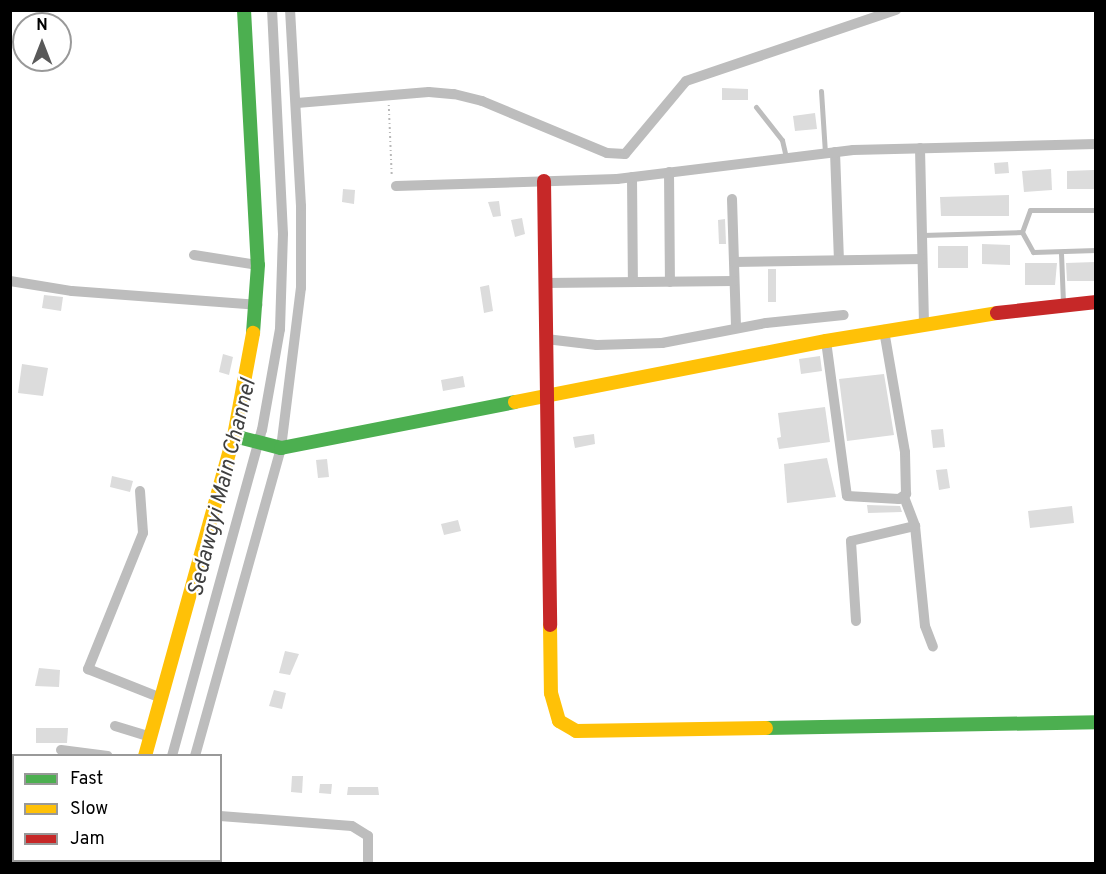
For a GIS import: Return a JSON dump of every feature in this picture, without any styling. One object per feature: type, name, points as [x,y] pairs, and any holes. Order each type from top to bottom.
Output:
[{"type":"street","points":[[146,754],[240,437],[257,305],[258,265],[244,10]]},
{"type":"street","points":[[196,754],[276,446],[301,288],[297,103],[290,10]]},
{"type":"street","points":[[297,103],[387,95],[454,94],[482,101],[606,153],[625,154],[686,81],[896,10]]},
{"type":"street","points":[[396,186],[632,177],[830,153],[920,148],[1095,144]]},
{"type":"street","points":[[920,148],[924,323]]},
{"type":"street","points":[[830,153],[839,260]]},
{"type":"street","points":[[669,172],[670,282]]},
{"type":"street","points":[[632,177],[633,282]]},
{"type":"street","points":[[544,181],[551,693],[560,721],[576,731],[1095,722]]},
{"type":"street","points":[[732,199],[736,328]]},
{"type":"street","points":[[194,255],[258,265]]},
{"type":"street","points":[[734,262],[922,259]]},
{"type":"street","points":[[10,281],[72,291],[257,305]]},
{"type":"street","points":[[545,283],[735,281]]},
{"type":"street","points":[[240,437],[276,446],[826,340],[924,323],[1095,302]]},
{"type":"street","points":[[546,339],[597,345],[662,343],[736,328],[844,315]]},
{"type":"street","points":[[884,330],[905,452],[904,497],[915,526],[925,626],[933,647]]},
{"type":"street","points":[[826,340],[847,496],[904,497]]},
{"type":"street","points":[[140,491],[143,533],[88,669],[161,698]]},
{"type":"street","points":[[856,621],[851,541],[915,526]]},
{"type":"street","points":[[115,726],[151,737]]},
{"type":"street","points":[[61,750],[92,754]]},
{"type":"street","points":[[222,816],[352,826],[368,836],[368,864]]},
{"type":"lane","points":[[821,91],[830,153]]},
{"type":"lane","points":[[756,107],[782,140],[786,158]]},
{"type":"lane","points":[[1095,210],[1030,210],[1022,232],[1033,252],[1061,254],[1095,250]]},
{"type":"lane","points":[[922,235],[1022,232]]},
{"type":"lane","points":[[1061,254],[1063,305]]},
{"type":"path","points":[[387,95],[392,125],[390,174],[396,186]]},
{"type":"building","points":[[722,88],[748,89],[748,100],[722,100]]},
{"type":"building","points":[[815,113],[817,129],[795,131],[793,116]]},
{"type":"building","points":[[1008,162],[1009,173],[995,174],[994,163]]},
{"type":"building","points":[[1051,169],[1052,190],[1024,192],[1022,171]]},
{"type":"building","points":[[1094,170],[1095,189],[1067,189],[1067,171]]},
{"type":"building","points":[[343,189],[355,190],[354,204],[342,202]]},
{"type":"building","points":[[1009,195],[1009,216],[941,216],[940,197]]},
{"type":"building","points":[[499,201],[501,216],[493,217],[488,202]]},
{"type":"building","points":[[522,218],[525,234],[515,237],[511,220]]},
{"type":"building","points":[[725,219],[726,244],[719,244],[718,220]]},
{"type":"building","points":[[982,244],[1010,245],[1010,265],[982,264]]},
{"type":"building","points":[[938,246],[968,246],[968,268],[938,268]]},
{"type":"building","points":[[1095,262],[1095,281],[1067,281],[1066,263]]},
{"type":"building","points":[[1025,263],[1057,263],[1055,285],[1025,285]]},
{"type":"building","points":[[768,269],[776,269],[776,302],[768,302]]},
{"type":"building","points":[[489,285],[493,311],[484,313],[480,287]]},
{"type":"building","points":[[44,295],[63,297],[61,311],[42,308]]},
{"type":"building","points":[[223,354],[233,357],[229,375],[219,372]]},
{"type":"building","points":[[820,356],[822,371],[801,374],[799,359]]},
{"type":"building","points":[[22,364],[48,368],[43,396],[18,393]]},
{"type":"building","points":[[884,374],[894,435],[847,441],[839,379]]},
{"type":"building","points":[[463,376],[465,387],[443,391],[441,380]]},
{"type":"building","points":[[825,407],[830,442],[779,449],[777,438],[781,437],[778,413]]},
{"type":"building","points":[[943,429],[945,447],[933,448],[931,430]]},
{"type":"building","points":[[594,434],[595,444],[575,448],[573,437]]},
{"type":"building","points":[[827,458],[836,497],[787,503],[784,464]]},
{"type":"building","points":[[327,459],[329,477],[318,478],[316,460]]},
{"type":"building","points":[[947,469],[950,488],[939,490],[936,470]]},
{"type":"building","points":[[112,476],[133,481],[130,492],[110,487]]},
{"type":"building","points":[[867,505],[900,506],[902,512],[868,513]]},
{"type":"building","points":[[1072,506],[1074,523],[1030,528],[1028,511]]},
{"type":"building","points":[[458,520],[461,531],[444,535],[441,524]]},
{"type":"building","points":[[285,651],[299,654],[290,675],[279,673]]},
{"type":"building","points":[[39,668],[60,670],[59,687],[35,686]]},
{"type":"building","points":[[274,690],[286,693],[282,709],[269,706]]},
{"type":"building","points":[[36,728],[68,728],[67,743],[36,743]]},
{"type":"building","points":[[292,776],[303,776],[302,793],[291,792]]},
{"type":"building","points":[[320,784],[332,784],[331,794],[319,793]]},
{"type":"building","points":[[348,787],[378,787],[379,795],[347,795]]},
{"type":"waterway","name":"Sedawgyi Main Channel","points":[[173,754],[262,430],[280,329],[283,234],[272,10]]},
{"type":"traffic: fast","points":[[244,10],[258,265],[253,333]]},
{"type":"traffic: fast","points":[[234,436],[281,448],[515,402]]},
{"type":"traffic: fast","points":[[766,728],[1096,722]]},
{"type":"traffic: slow","points":[[515,402],[826,341],[997,313]]},
{"type":"traffic: slow","points":[[146,754],[234,436],[253,333]]},
{"type":"traffic: slow","points":[[550,625],[551,693],[559,721],[576,731],[766,728]]},
{"type":"traffic: jam","points":[[544,181],[550,625]]},
{"type":"traffic: jam","points":[[997,313],[1096,302]]}]
